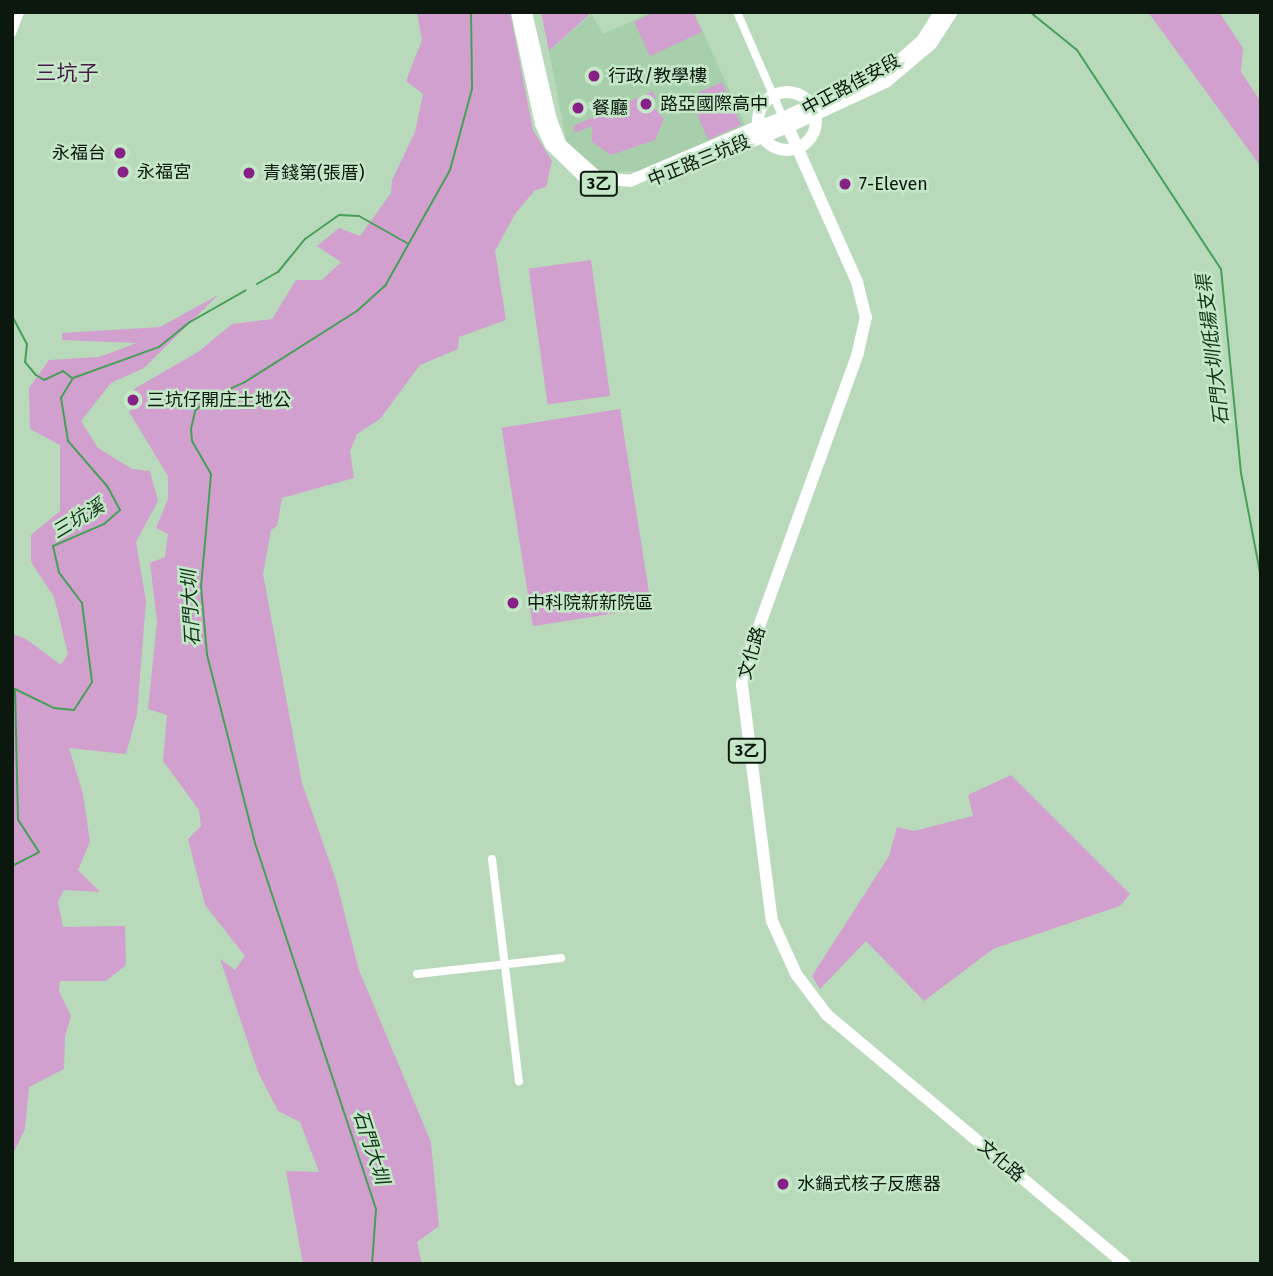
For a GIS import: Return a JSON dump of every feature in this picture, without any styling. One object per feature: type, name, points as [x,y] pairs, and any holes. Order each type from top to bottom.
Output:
[{"type":"main road","name":"中正路三坑段","points":[[517,12],[541,124],[566,163],[590,183],[646,184],[760,131]]},
{"type":"main road","name":"中正路三坑段","points":[[526,12],[551,120],[561,144],[598,178],[630,181],[786,123]]},
{"type":"main road","name":"中正路佳安段","points":[[815,112],[893,66],[922,41],[940,12]]},
{"type":"main road","name":"中正路佳安段","points":[[786,123],[886,82],[931,44],[952,12]]},
{"type":"main road","points":[[799,94],[815,112],[814,133],[798,148],[783,150],[760,131],[763,104],[774,95],[799,94]]},
{"type":"main road","name":"文化路","points":[[786,123],[857,282],[866,317],[858,353],[750,652],[742,685],[772,921],[796,974],[827,1015],[1125,1264]]},
{"type":"street","points":[[12,33],[20,12]]},
{"type":"street","name":"文化路","points":[[737,12],[786,123]]},
{"type":"street","points":[[492,859],[519,1081]]},
{"type":"street","points":[[417,974],[561,958]]},
{"type":"shaded area","points":[[417,12],[510,12],[533,130],[552,161],[546,187],[535,190],[515,214],[495,251],[506,320],[459,337],[458,349],[420,365],[380,419],[357,434],[350,451],[354,478],[282,498],[277,526],[271,530],[263,574],[302,783],[336,880],[359,970],[431,1142],[439,1226],[417,1242],[422,1264],[303,1264],[286,1171],[319,1172],[300,1122],[278,1111],[258,1072],[220,959],[235,970],[245,956],[205,905],[188,839],[201,826],[199,810],[163,761],[167,715],[148,709],[157,622],[150,563],[165,557],[168,534],[156,528],[168,499],[168,476],[129,412],[138,403],[134,389],[198,352],[232,324],[272,319],[296,280],[322,280],[341,262],[317,246],[339,228],[360,236],[391,193],[392,180],[415,132],[423,94],[406,81],[422,40]]},
{"type":"shaded area","points":[[541,12],[592,12],[549,51]]},
{"type":"shaded area","name":"路亞國際高中","points":[[652,12],[694,12],[746,127],[649,171],[599,172],[567,145],[549,51],[592,14],[603,34]]},
{"type":"shaded area","points":[[655,12],[693,12],[702,32],[650,56],[634,22]]},
{"type":"shaded area","points":[[1148,12],[1219,12],[1243,48],[1241,72],[1261,102],[1261,167]]},
{"type":"shaded area","points":[[722,82],[741,125],[708,140],[689,97]]},
{"type":"shaded area","points":[[653,91],[656,98],[649,101],[664,119],[655,140],[611,155],[592,142],[592,126],[575,133],[573,126]]},
{"type":"shaded area","points":[[591,260],[610,396],[548,404],[529,269]]},
{"type":"shaded area","points":[[218,295],[144,368],[111,383],[81,421],[98,448],[132,469],[150,471],[158,501],[136,542],[146,601],[137,714],[126,754],[69,748],[83,794],[90,842],[78,870],[100,892],[64,890],[58,902],[63,927],[125,926],[126,965],[106,981],[60,981],[59,991],[71,1016],[65,1037],[64,1069],[29,1087],[25,1129],[12,1156],[12,634],[26,639],[61,665],[68,654],[54,597],[31,562],[31,535],[60,511],[60,445],[30,429],[29,388],[49,360],[99,357],[137,343],[62,340],[62,333],[160,327]]},
{"type":"shaded area","points":[[620,409],[651,608],[533,626],[501,428]]},
{"type":"shaded area","points":[[1011,775],[1130,894],[1120,906],[993,949],[924,1001],[866,941],[820,989],[812,976],[889,856],[897,827],[914,831],[973,816],[968,795]]},
{"type":"waterway","name":"石門大圳","points":[[372,1264],[376,1209],[255,843],[207,654],[201,587],[211,474],[192,441],[191,429],[195,411],[208,399],[245,382],[357,311],[385,286],[450,170],[472,89],[471,12]]},
{"type":"waterway","name":"石門大圳低揚支渠","points":[[1030,12],[1077,50],[1221,269],[1241,473],[1261,578]]},
{"type":"waterway","name":"三坑溪","points":[[257,284],[278,272],[305,239],[339,215],[359,216],[407,243]]},
{"type":"waterway","name":"三坑溪","points":[[12,866],[39,852],[18,820],[15,689],[54,708],[74,710],[92,682],[82,603],[59,572],[53,546],[104,524],[120,510],[107,486],[68,441],[61,398],[73,378],[159,347],[190,322],[246,290]]},
{"type":"waterway","points":[[12,316],[27,344],[25,362],[36,375],[44,380],[63,371],[72,378]]},
{"type":"place","name":"行政/教學樓","points":[[594,76]]},
{"type":"place","name":"路亞國際高中","points":[[646,104]]},
{"type":"place","name":"餐廳","points":[[578,108]]},
{"type":"place","name":"永福台","points":[[120,153]]},
{"type":"place","name":"永福宮","points":[[123,172]]},
{"type":"place","name":"青錢第(張厝)","points":[[249,173]]},
{"type":"place","name":"7-Eleven","points":[[845,184]]},
{"type":"place","name":"三坑仔開庄土地公","points":[[133,400]]},
{"type":"place","name":"中科院新新院區","points":[[513,603]]},
{"type":"place","name":"水鍋式核子反應器","points":[[783,1184]]},
{"type":"district","name":"三坑子","points":[[67,73]]}]
